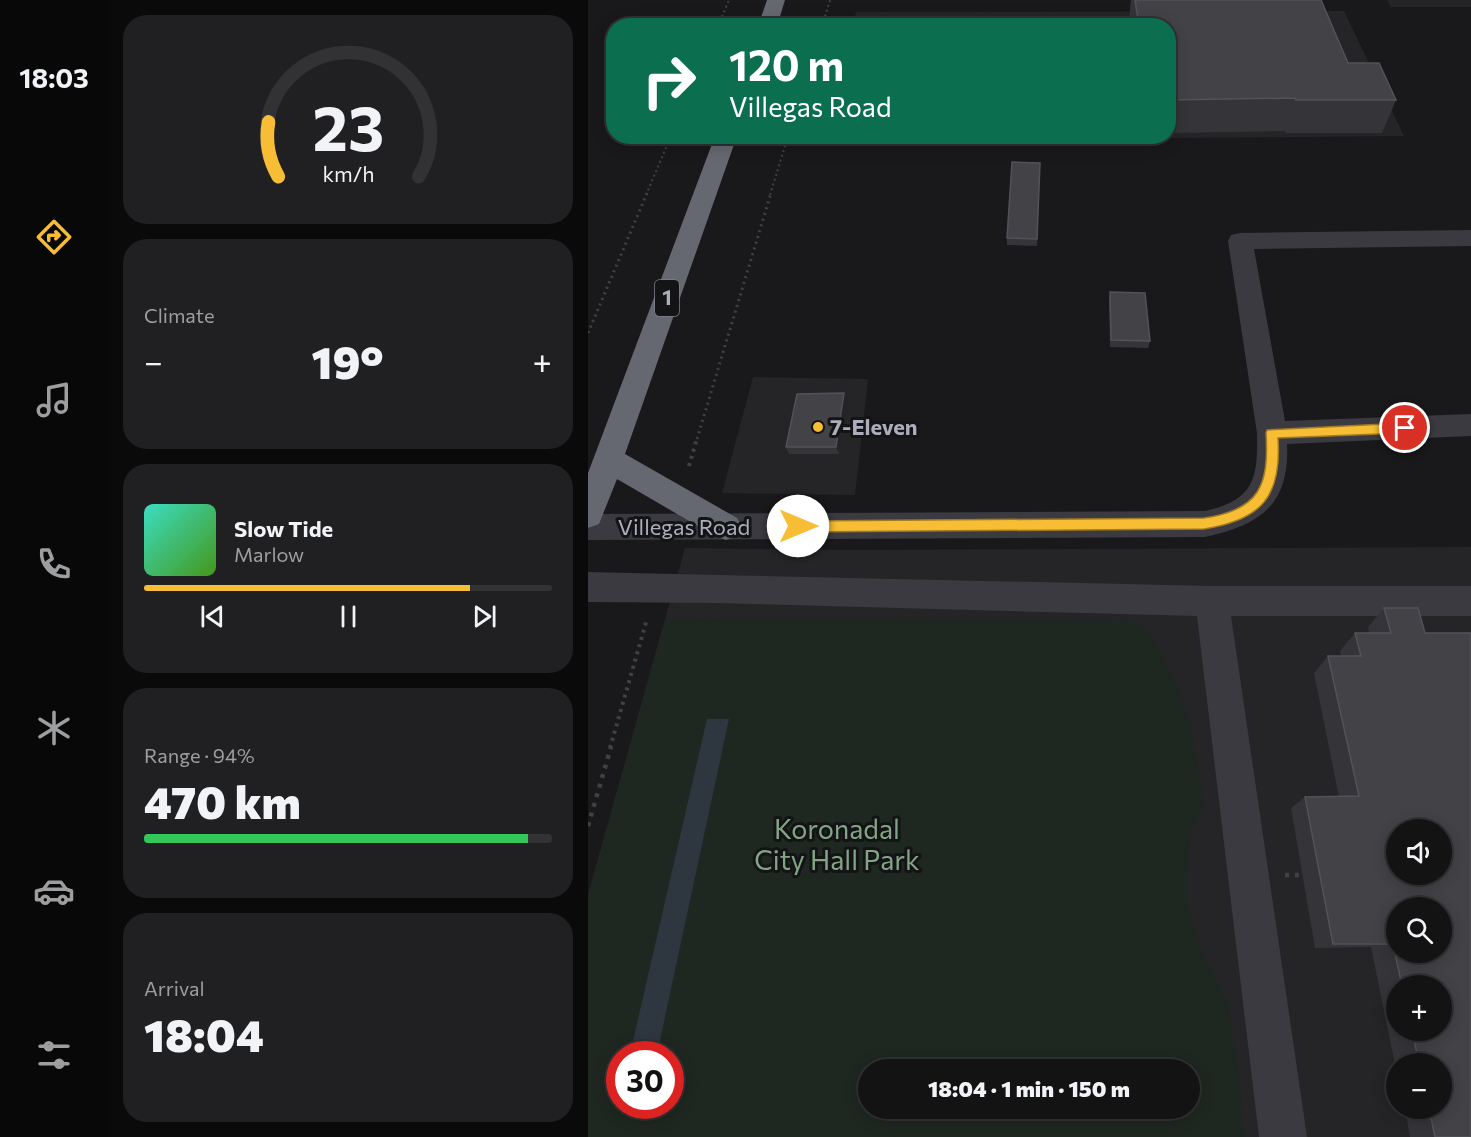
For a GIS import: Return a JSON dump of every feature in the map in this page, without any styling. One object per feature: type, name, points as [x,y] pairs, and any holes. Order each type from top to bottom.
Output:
[{"type":"highway","points":[[770,18],[776,0]]},
{"type":"highway","name":"1","points":[[588,515],[598,464],[723,144]]},
{"type":"highway","points":[[598,464],[726,526]]},
{"type":"street","name":"Villegas Road","points":[[588,527],[1204,524],[1230,520],[1250,509],[1268,486],[1274,464],[1272,433],[1240,240],[1471,238]]},
{"type":"street","points":[[1272,433],[1471,425]]},
{"type":"street","points":[[588,587],[714,588],[1212,601],[1471,601]]},
{"type":"street","points":[[1212,601],[1282,1137]]},
{"type":"path","points":[[721,18],[729,0]]},
{"type":"path","points":[[824,18],[830,0]]},
{"type":"path","points":[[588,333],[668,144]]},
{"type":"path","points":[[689,466],[786,144]]},
{"type":"path","points":[[588,826],[648,615]]},
{"type":"shaded area","points":[[1387,0],[1471,0],[1471,7],[1391,7]]},
{"type":"shaded area","points":[[1344,11],[1404,136],[1176,138],[1176,18],[855,18],[856,12]]},
{"type":"shaded area","points":[[753,377],[868,379],[855,495],[722,493]]},
{"type":"shaded area","name":"Koronadal City Hall Park","points":[[1471,547],[1471,1137],[588,1137],[588,895],[685,548],[850,550]]},
{"type":"shaded area","points":[[707,719],[729,719],[660,1041],[633,1041]]},
{"type":"green space","name":"Koronadal City Hall Park","points":[[665,619],[1137,621],[1156,645],[1174,679],[1191,727],[1204,804],[1192,827],[1187,850],[1186,899],[1201,951],[1228,1003],[1240,1084],[1243,1137],[588,1137],[588,895]]},
{"type":"building","points":[[1135,0],[1321,0],[1348,63],[1379,63],[1396,100],[1296,100],[1295,98],[1176,100],[1176,18],[1138,18]]},
{"type":"building","points":[[1012,162],[1040,163],[1037,239],[1007,238]]},
{"type":"building","points":[[1110,292],[1145,293],[1150,341],[1111,340]]},
{"type":"building","name":"7-Eleven","points":[[844,393],[836,447],[786,447],[797,394]]},
{"type":"building","points":[[1384,608],[1418,608],[1425,633],[1471,633],[1471,1137],[1435,1137],[1431,1119],[1452,1119],[1452,1053],[1417,1053],[1414,1041],[1452,1041],[1452,975],[1400,975],[1397,963],[1452,963],[1452,897],[1386,897],[1386,944],[1333,944],[1305,797],[1359,796],[1328,656],[1361,656],[1355,633],[1391,633]]},
{"type":"place","name":"7-Eleven","points":[[818,427]]},
{"type":"route","points":[[798,526],[1204,524],[1230,520],[1250,509],[1268,486],[1274,464],[1272,433],[1405,428]]}]
